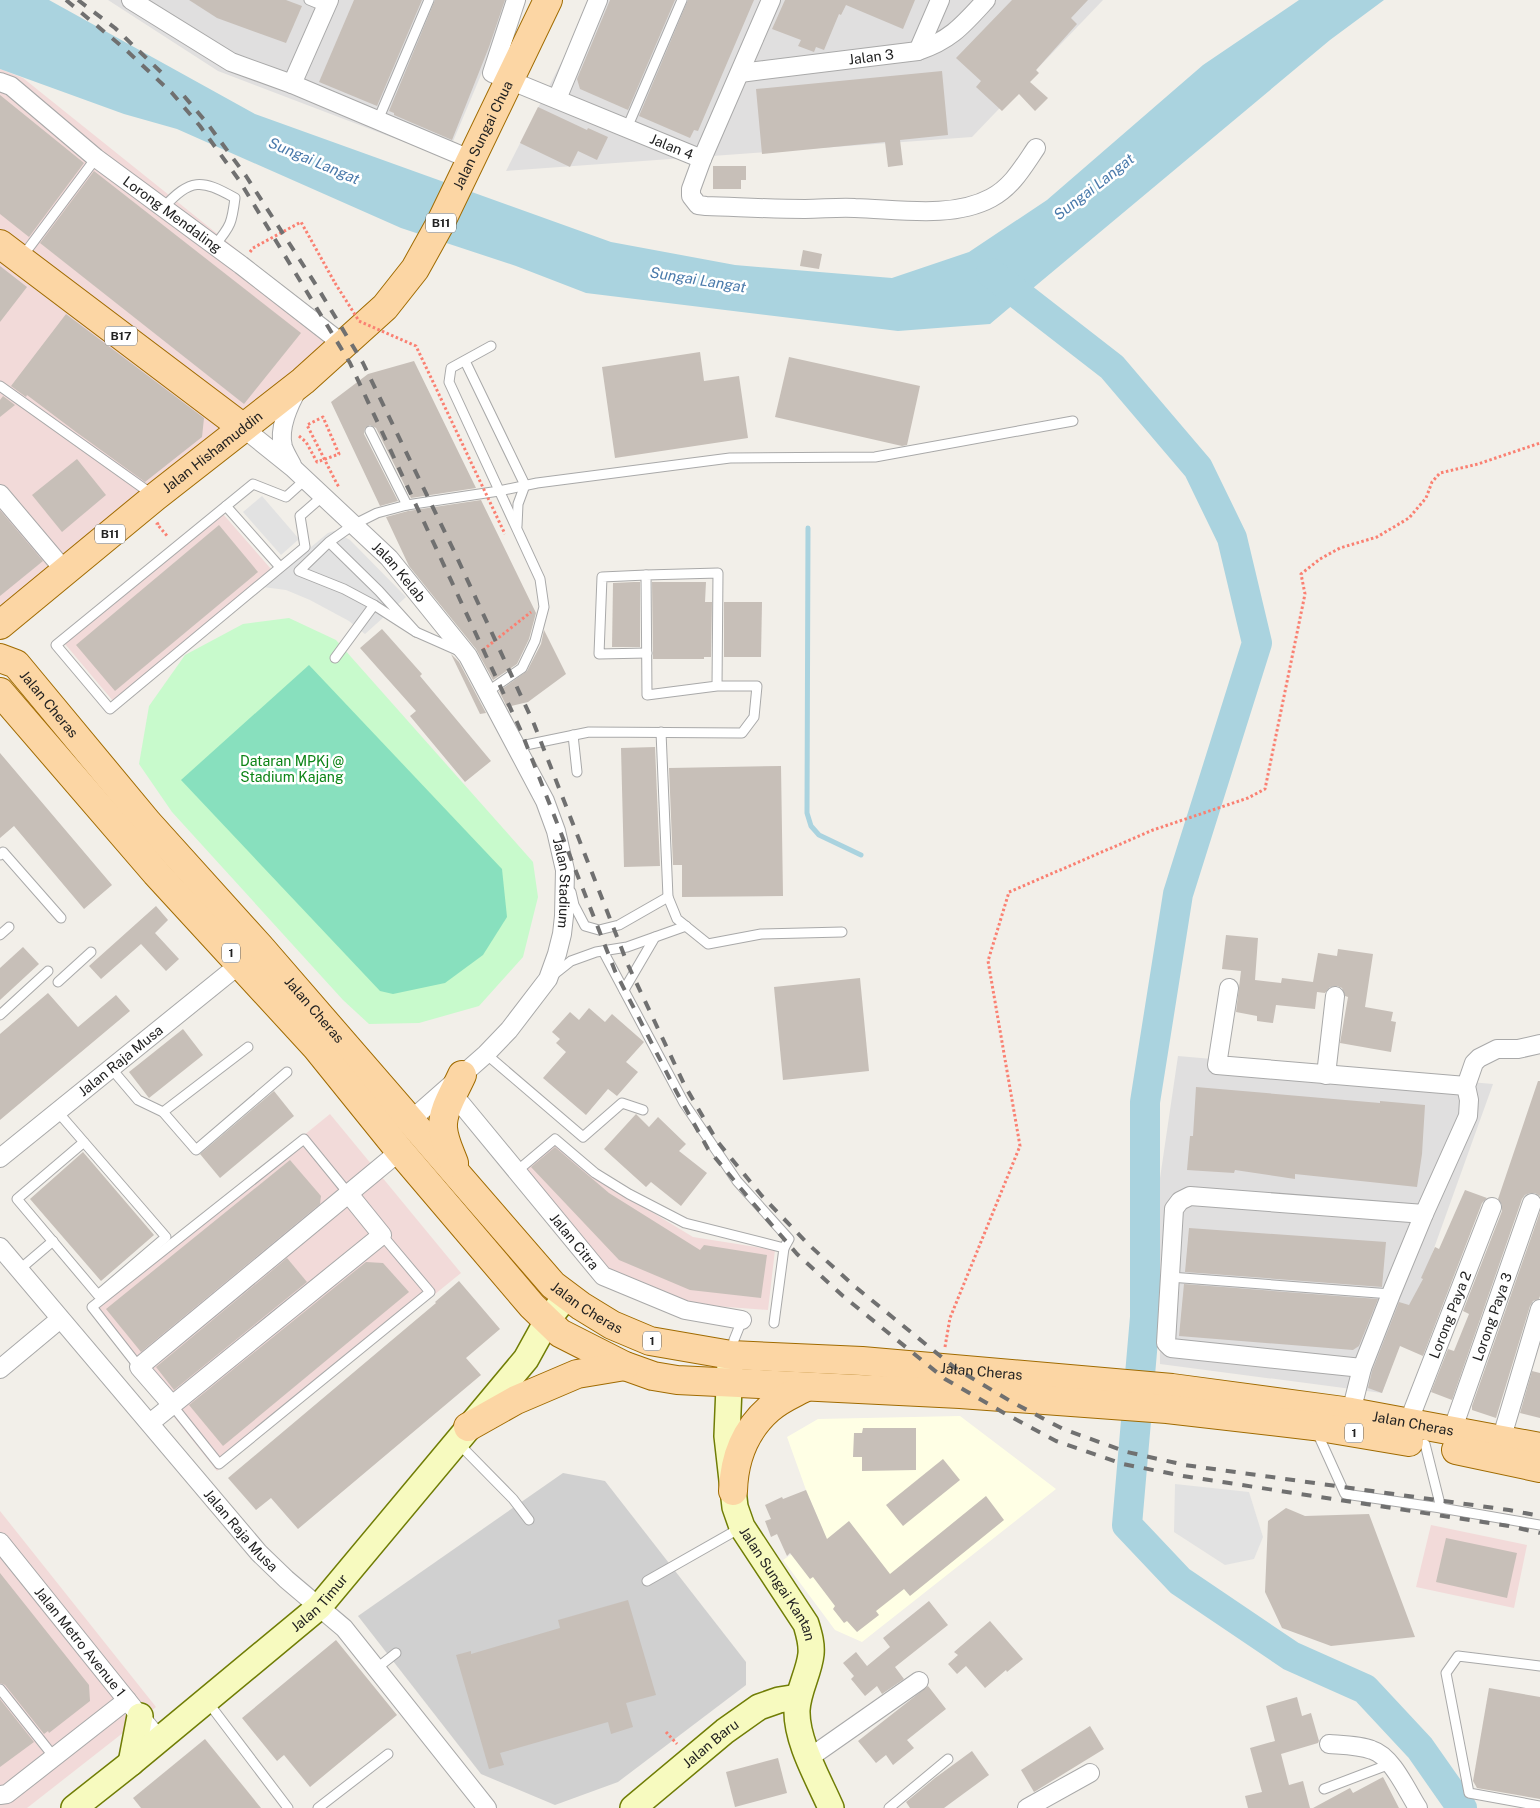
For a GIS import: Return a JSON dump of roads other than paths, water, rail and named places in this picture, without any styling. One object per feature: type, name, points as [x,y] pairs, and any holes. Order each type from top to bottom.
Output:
[{"type":"main road","name":"Jalan Sungai Chua","points":[[415,269],[468,168],[548,1]]},
{"type":"main road","name":"B17","points":[[10,252],[242,427]]},
{"type":"main road","name":"Jalan Hishamuddin","points":[[0,625],[65,571],[160,507],[242,427],[303,381],[385,307],[415,269]]},
{"type":"main road","name":"Jalan Cheras","points":[[0,658],[16,664],[148,823],[260,947],[553,1285],[612,1325],[650,1340],[731,1355],[862,1361],[942,1368],[1116,1394],[1351,1412],[1540,1447]]},
{"type":"main road","name":"Jalan Cheras","points":[[0,692],[156,872],[316,1047],[400,1151],[532,1306],[554,1327],[625,1366],[654,1376],[678,1380],[960,1394],[1116,1394]]},
{"type":"main road","points":[[458,1085],[446,1111],[443,1128],[447,1147],[459,1176]]},
{"type":"main road","name":"Jalan Timur","points":[[74,1808],[319,1607],[574,1301]]},
{"type":"main road","name":"Jalan Sungai Kantan","points":[[731,1355],[726,1436],[735,1507],[742,1527],[806,1624],[811,1652],[810,1664],[798,1697],[798,1724],[809,1758],[831,1808]]},
{"type":"main road","points":[[462,1434],[516,1400],[577,1374],[625,1366]]},
{"type":"main road","points":[[733,1492],[733,1471],[737,1456],[757,1421],[770,1408],[806,1387]]},
{"type":"main road","name":"Jalan Cheras","points":[[1170,1399],[1314,1426],[1425,1444],[1540,1468]]},
{"type":"main road","name":"Jalan Baru","points":[[633,1808],[725,1731],[751,1712],[769,1703],[798,1697]]},
{"type":"main road","points":[[131,1763],[133,1708]]},
{"type":"street","points":[[131,0],[231,62],[292,84],[378,120],[468,168]]},
{"type":"street","name":"Jalan 4","points":[[516,0],[492,73],[702,159],[771,0]]},
{"type":"street","points":[[557,99],[598,0]]},
{"type":"street","points":[[918,52],[940,0]]},
{"type":"street","name":"Jalan 3","points":[[740,73],[918,52],[937,45],[952,34],[986,0]]},
{"type":"street","points":[[292,84],[327,4]]},
{"type":"street","name":"Lorong Mendaling","points":[[0,82],[12,86],[96,158],[241,265],[344,345]]},
{"type":"street","points":[[702,159],[691,189],[691,196],[698,205],[941,211],[959,209],[982,202],[1002,191],[1014,181],[1036,148]]},
{"type":"street","points":[[300,474],[283,446],[282,438],[289,404],[303,381]]},
{"type":"street","name":"Jalan Kelab","points":[[242,427],[300,474],[389,558],[470,658],[516,748]]},
{"type":"street","points":[[0,494],[65,571]]},
{"type":"street","name":"Jalan Stadium","points":[[411,1120],[458,1085],[510,1030],[548,979],[557,954],[562,934],[565,870],[556,831],[545,802],[516,748]]},
{"type":"street","name":"Jalan Raja Musa","points":[[0,1158],[240,964]]},
{"type":"street","points":[[1229,988],[1217,1065],[1466,1086]]},
{"type":"street","points":[[1326,1075],[1335,996]]},
{"type":"street","points":[[1351,1412],[1362,1368],[1391,1294],[1468,1116],[1469,1100],[1466,1086],[1474,1063],[1497,1049],[1518,1049],[1540,1044]]},
{"type":"street","name":"Jalan Citra","points":[[458,1085],[517,1170],[603,1276],[686,1310],[742,1320]]},
{"type":"street","points":[[172,1405],[139,1367],[400,1151]]},
{"type":"street","points":[[150,1423],[382,1235],[348,1193]]},
{"type":"street","points":[[1362,1368],[1171,1348],[1166,1343],[1174,1209],[1180,1201],[1190,1196],[1424,1214]]},
{"type":"street","name":"Lorong Paya 3","points":[[1452,1431],[1532,1203]]},
{"type":"street","name":"Lorong Paya 2","points":[[1408,1423],[1492,1207]]},
{"type":"street","name":"Jalan Raja Musa","points":[[0,1246],[259,1553],[344,1628],[487,1808]]},
{"type":"street","points":[[1501,1440],[1540,1309]]},
{"type":"street","points":[[0,1369],[60,1319]]},
{"type":"street","name":"Jalan Metro Avenue 1","points":[[0,1542],[159,1740]]},
{"type":"street","points":[[809,1758],[919,1681]]},
{"type":"street","points":[[0,1795],[7,1794],[54,1757],[133,1708]]},
{"type":"street","points":[[1329,1744],[1372,1749],[1382,1755],[1390,1764],[1418,1808]]},
{"type":"street","points":[[1027,1808],[1090,1773]]},
{"type":"lane","points":[[309,0],[327,4]]},
{"type":"lane","points":[[378,120],[429,0]]},
{"type":"lane","points":[[627,128],[682,0]]},
{"type":"lane","points":[[10,252],[96,158]]},
{"type":"lane","points":[[163,208],[178,192],[190,185],[212,185],[235,198],[232,220],[228,230],[215,246]]},
{"type":"lane","points":[[487,692],[522,668],[536,641],[544,607],[540,579],[449,382],[451,368],[491,346]]},
{"type":"lane","points":[[465,361],[525,485],[518,504],[517,526]]},
{"type":"lane","points":[[0,386],[160,507]]},
{"type":"lane","points":[[470,658],[416,632],[344,588],[298,570],[329,542],[353,524],[377,513],[407,505],[499,491],[525,485],[730,458],[875,457],[1073,421]]},
{"type":"lane","points":[[370,431],[407,505]]},
{"type":"lane","points":[[300,474],[286,497],[253,484],[56,645],[110,709],[304,547],[300,516],[323,496]]},
{"type":"lane","points":[[226,506],[280,567]]},
{"type":"lane","points":[[329,542],[379,590],[416,632]]},
{"type":"lane","points":[[647,653],[599,654],[602,577],[718,573],[717,686]]},
{"type":"lane","points":[[516,748],[589,732],[742,733],[754,717],[757,686],[717,686],[647,694],[646,575]]},
{"type":"lane","points":[[335,658],[374,605]]},
{"type":"lane","points":[[661,732],[668,897],[677,919],[708,944],[761,934],[842,932]]},
{"type":"lane","points":[[573,735],[577,772]]},
{"type":"lane","points":[[0,855],[3,852],[60,918]]},
{"type":"lane","points":[[565,870],[579,916],[585,926],[598,930],[619,925],[668,897]]},
{"type":"lane","points":[[548,979],[571,961],[603,951],[627,947],[686,926]]},
{"type":"lane","points":[[0,935],[9,927]]},
{"type":"lane","points":[[624,990],[655,937]]},
{"type":"lane","points":[[603,951],[684,1103],[720,1158],[788,1239],[784,1248],[774,1323]]},
{"type":"lane","points":[[58,982],[91,952]]},
{"type":"lane","points":[[0,1015],[48,971]]},
{"type":"lane","points":[[163,1112],[248,1047]]},
{"type":"lane","points":[[486,1054],[583,1137],[622,1103],[643,1110]]},
{"type":"lane","points":[[110,1068],[138,1100],[163,1112],[196,1150],[287,1072]]},
{"type":"lane","points":[[57,1111],[84,1142],[166,1237],[98,1295],[16,1198],[84,1142]]},
{"type":"lane","points":[[139,1367],[92,1307],[304,1139],[348,1193]]},
{"type":"lane","points":[[517,1170],[555,1139],[595,1173],[629,1194],[685,1223],[784,1248]]},
{"type":"lane","points":[[172,1405],[219,1464],[430,1292],[382,1235]]},
{"type":"lane","points":[[19,1270],[53,1241]]},
{"type":"lane","points":[[1170,1277],[1391,1294]]},
{"type":"lane","points":[[731,1355],[734,1340],[742,1320]]},
{"type":"lane","points":[[1314,1426],[1345,1494],[1540,1525]]},
{"type":"lane","points":[[462,1434],[529,1520]]},
{"type":"lane","points":[[1425,1444],[1441,1508]]},
{"type":"lane","points":[[647,1581],[742,1527]]},
{"type":"lane","points":[[377,1668],[396,1653]]},
{"type":"lane","points":[[1540,1666],[1458,1656],[1446,1673],[1469,1793],[1540,1806]]},
{"type":"lane","points":[[0,1689],[54,1757]]},
{"type":"lane","points":[[207,1700],[288,1808]]},
{"type":"lane","points":[[318,1808],[388,1754]]},
{"type":"lane","points":[[889,1808],[948,1759]]},
{"type":"lane","points":[[1324,1790],[1390,1764]]},
{"type":"water","name":"Sungai Langat","points":[[0,0],[49,0],[255,114],[611,242],[735,265],[892,278],[969,252],[1047,200],[1203,65],[1299,0],[1384,0],[1330,40],[990,324],[898,331],[586,293],[516,266],[401,228],[177,129],[124,114],[0,69]]},
{"type":"waterway","points":[[991,273],[1112,367],[1198,468],[1232,538],[1257,643],[1178,894],[1145,1102],[1145,1317],[1127,1525],[1180,1581],[1291,1656],[1365,1689],[1420,1748],[1462,1808]]},
{"type":"waterway","points":[[808,528],[807,813],[811,826],[819,835],[861,855]]},
{"type":"railway","points":[[66,0],[125,49],[172,93],[200,126],[239,180],[350,363],[521,731],[615,971],[676,1091],[708,1149],[797,1254],[843,1296],[945,1379],[1056,1441],[1123,1464],[1183,1476],[1509,1526],[1540,1533]]},
{"type":"railway","points":[[78,0],[115,28],[163,74]]},
{"type":"railway","points":[[184,96],[207,123],[246,176],[316,285],[363,363],[454,551],[534,724],[628,965],[685,1086],[717,1141],[762,1196],[808,1244],[853,1285],[955,1368],[1012,1402],[1063,1429],[1127,1452],[1185,1465],[1509,1510],[1540,1516]]},
{"type":"park label","name":"Dataran MPKj @ Stadium Kajang","points":[[292,770]]}]
